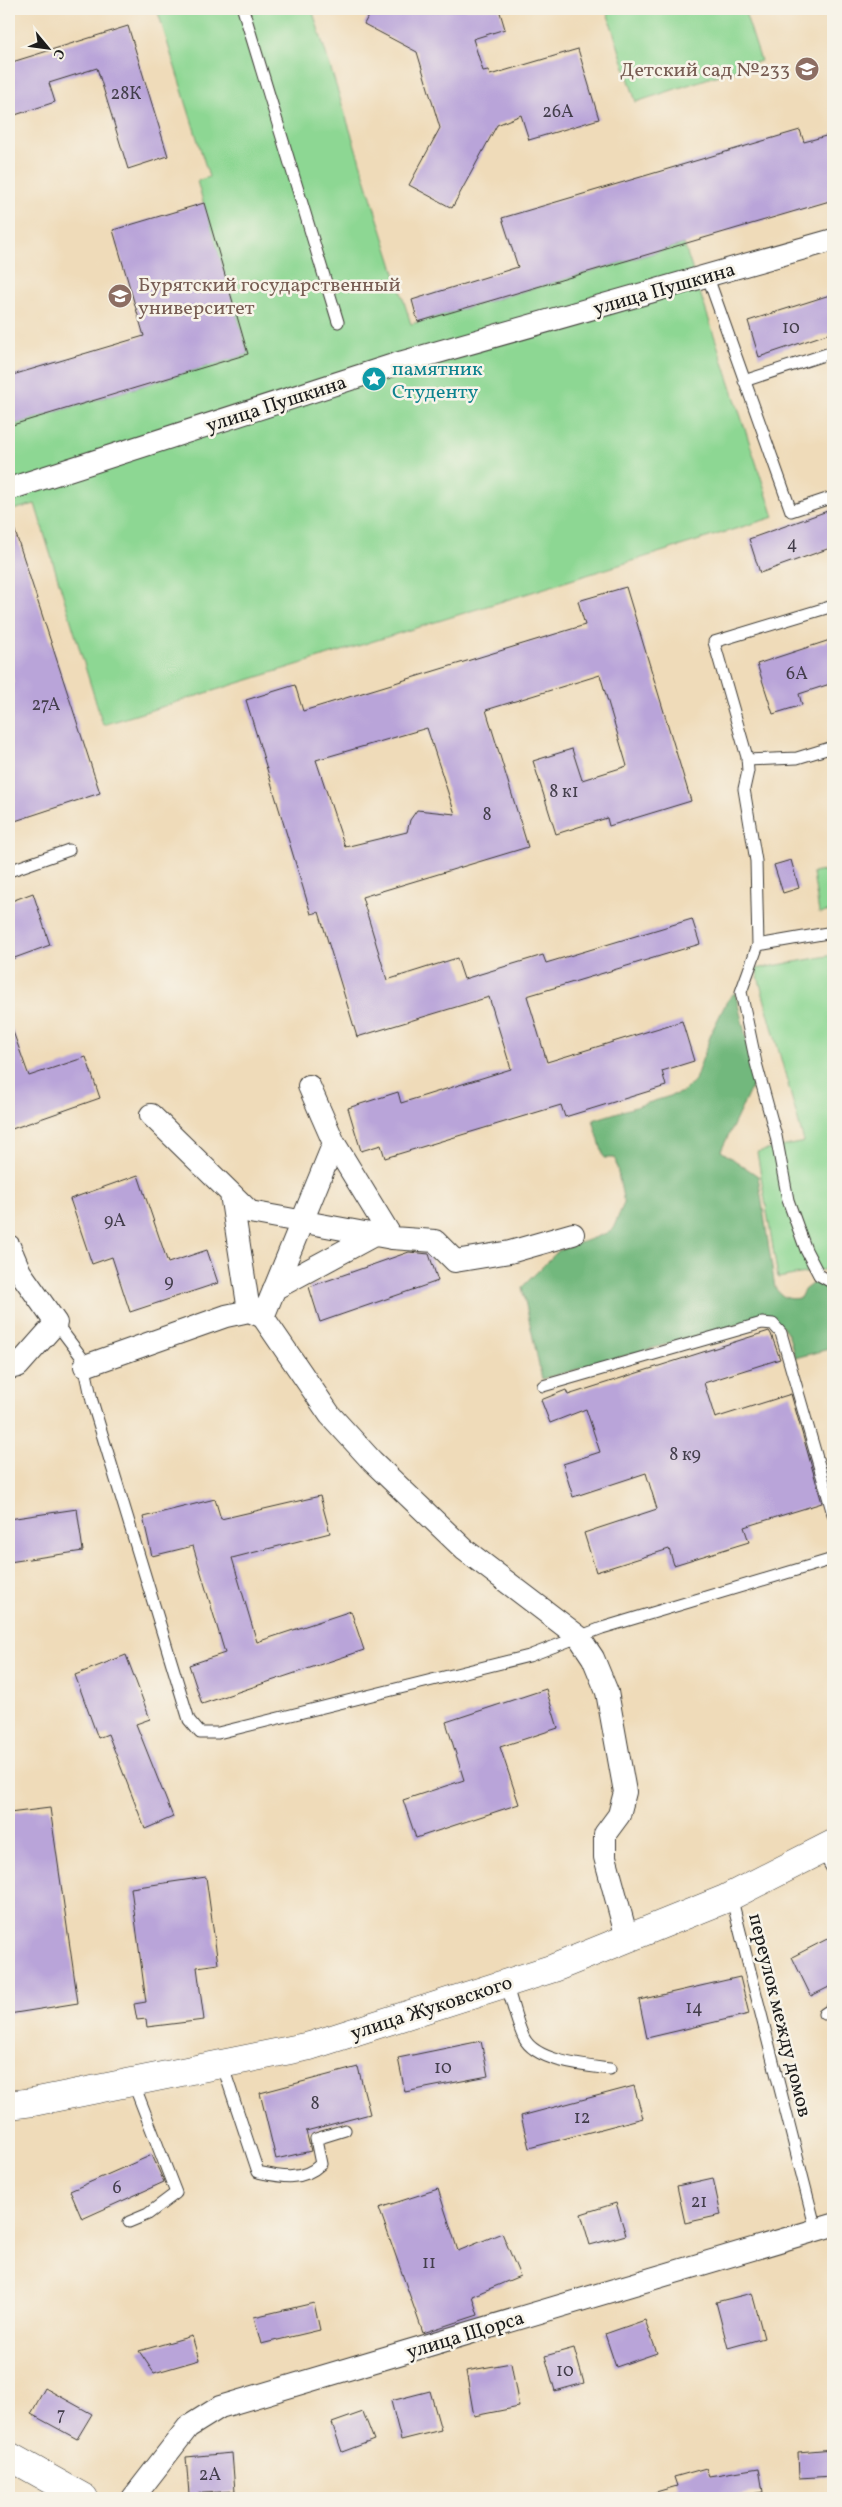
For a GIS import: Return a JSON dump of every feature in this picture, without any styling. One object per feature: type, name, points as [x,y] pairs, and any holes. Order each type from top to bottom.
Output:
[{"type":"street","name":"улица Пушкина","points":[[9,489],[403,362],[833,240]]},
{"type":"street","points":[[309,1086],[334,1143],[383,1236]]},
{"type":"street","points":[[151,1115],[250,1212],[383,1236],[435,1241],[455,1261],[510,1252],[573,1234]]},
{"type":"street","points":[[256,1314],[274,1289],[334,1143]]},
{"type":"street","points":[[231,1194],[256,1314],[282,1342],[330,1415],[372,1461],[465,1550],[579,1637],[593,1658],[608,1692],[625,1792],[619,1815],[605,1834],[605,1857],[627,1938]]},
{"type":"street","points":[[274,1289],[383,1236]]},
{"type":"street","points":[[9,1246],[20,1272],[56,1323],[18,1366],[9,1368]]},
{"type":"street","points":[[85,1366],[226,1316],[256,1314]]},
{"type":"street","name":"улица Жуковского","points":[[9,2105],[310,2046],[554,1968],[829,1854]]},
{"type":"street","name":"улица Щорса","points":[[133,2498],[188,2427],[220,2407],[825,2228]]},
{"type":"street","points":[[9,2456],[84,2498]]},
{"type":"lane","points":[[243,9],[338,322]]},
{"type":"lane","points":[[710,283],[791,511],[833,497]]},
{"type":"lane","points":[[744,381],[833,352]]},
{"type":"lane","points":[[833,606],[714,642],[747,760],[748,771],[744,788],[756,861],[758,945],[741,992],[756,1063],[776,1136],[788,1200],[803,1242],[819,1275],[833,1283]]},
{"type":"lane","points":[[747,760],[798,758],[833,747]]},
{"type":"lane","points":[[9,871],[69,850]]},
{"type":"lane","points":[[758,945],[833,932]]},
{"type":"lane","points":[[56,1323],[83,1359],[92,1401],[189,1720],[200,1732],[218,1733],[528,1656],[602,1628],[833,1559]]},
{"type":"lane","points":[[543,1386],[762,1323],[773,1324],[780,1333],[833,1514]]},
{"type":"lane","name":"переулок между домов","points":[[731,1896],[825,2228]]},
{"type":"lane","points":[[506,1983],[525,2040],[546,2056],[568,2064],[610,2069]]},
{"type":"lane","points":[[222,2064],[258,2172],[288,2178],[314,2170],[321,2164],[316,2139],[345,2130]]},
{"type":"lane","points":[[129,2222],[148,2214],[176,2193],[133,2082]]},
{"type":"green space","points":[[157,9],[312,9],[411,324],[684,244],[774,517],[103,725],[35,504],[9,511],[9,426],[248,354],[197,181],[209,177]]},
{"type":"green space","points":[[606,9],[744,9],[761,61],[636,102]]},
{"type":"green space","points":[[833,869],[833,911],[819,913],[813,873]]},
{"type":"green space","points":[[833,955],[833,1268],[778,1278],[757,1152],[804,1142],[756,969]]},
{"type":"green space","points":[[735,992],[756,1078],[721,1151],[758,1176],[775,1288],[786,1298],[792,1299],[800,1298],[804,1290],[813,1283],[821,1284],[833,1292],[833,1348],[795,1358],[787,1332],[779,1324],[765,1317],[542,1379],[522,1287],[558,1251],[612,1231],[624,1203],[615,1158],[604,1158],[593,1120],[683,1092],[695,1080],[712,1031],[727,1001]]},
{"type":"building","points":[[372,9],[499,9],[505,29],[473,39],[483,71],[488,70],[490,75],[578,49],[599,119],[529,140],[521,115],[497,125],[452,208],[409,185],[440,128],[417,52],[364,24]]},
{"type":"building","points":[[128,26],[168,156],[128,169],[97,68],[49,83],[55,102],[9,117],[9,63]]},
{"type":"building","points":[[800,130],[804,142],[833,134],[833,200],[418,322],[412,300],[518,267],[502,218]]},
{"type":"building","points":[[204,203],[248,354],[9,426],[9,376],[144,336],[113,230]]},
{"type":"building","points":[[833,294],[833,332],[759,357],[748,321]]},
{"type":"building","points":[[833,509],[833,547],[760,573],[749,539]]},
{"type":"building","points":[[12,522],[100,793],[9,823],[9,683],[14,683],[9,666],[9,523]]},
{"type":"building","points":[[626,587],[691,801],[609,826],[607,818],[556,834],[533,761],[572,749],[582,780],[627,766],[600,675],[486,710],[528,847],[362,897],[387,980],[457,958],[464,979],[543,955],[546,963],[692,919],[700,944],[527,996],[547,1062],[682,1021],[694,1061],[662,1071],[666,1086],[565,1117],[561,1105],[385,1158],[381,1145],[361,1151],[348,1108],[398,1092],[401,1103],[511,1069],[489,997],[357,1037],[319,912],[311,914],[246,700],[295,685],[303,711],[585,625],[578,601]],"holes":[[[427,728],[455,814],[417,810],[410,820],[407,832],[345,847],[316,760]]]},
{"type":"building","points":[[833,639],[833,683],[799,694],[802,705],[773,714],[757,664]]},
{"type":"building","points":[[791,860],[799,888],[783,893],[774,865]]},
{"type":"building","points":[[33,893],[50,945],[9,960],[9,902]]},
{"type":"building","points":[[11,1026],[29,1076],[86,1057],[100,1098],[9,1130],[9,1027]]},
{"type":"building","points":[[138,1175],[168,1263],[207,1250],[218,1283],[130,1312],[112,1257],[92,1264],[70,1199]]},
{"type":"building","points":[[409,1252],[429,1254],[438,1281],[320,1322],[309,1287]]},
{"type":"building","points":[[769,1331],[780,1359],[704,1383],[715,1418],[791,1394],[822,1503],[744,1527],[749,1542],[674,1565],[669,1549],[596,1572],[584,1533],[657,1509],[646,1473],[573,1497],[563,1464],[600,1452],[586,1409],[550,1423],[541,1400],[566,1390],[568,1395]]},
{"type":"building","points":[[320,1496],[330,1533],[232,1558],[257,1642],[351,1611],[364,1650],[202,1704],[189,1665],[225,1653],[193,1546],[152,1556],[143,1517],[215,1499],[221,1519]]},
{"type":"building","points":[[77,1509],[83,1551],[9,1562],[9,1519]]},
{"type":"building","points":[[126,1655],[150,1719],[136,1724],[173,1817],[145,1829],[108,1734],[98,1738],[75,1675]]},
{"type":"building","points":[[546,1689],[558,1728],[500,1747],[519,1804],[416,1838],[403,1800],[464,1780],[446,1722]]},
{"type":"building","points":[[50,1808],[78,2003],[9,2014],[9,1813]]},
{"type":"building","points":[[206,1877],[218,1964],[197,1967],[204,2020],[147,2027],[146,2019],[137,2020],[134,2004],[146,2002],[131,1888]]},
{"type":"building","points":[[833,1936],[833,1985],[811,1996],[792,1957]]},
{"type":"building","points":[[740,1977],[749,2014],[647,2038],[639,2000]]},
{"type":"building","points":[[481,2041],[488,2076],[405,2092],[398,2058]]},
{"type":"building","points":[[358,2067],[370,2114],[306,2131],[311,2151],[276,2159],[260,2093]]},
{"type":"building","points":[[634,2086],[643,2118],[529,2148],[521,2116]]},
{"type":"building","points":[[152,2155],[164,2182],[82,2219],[70,2191]]},
{"type":"building","points":[[713,2178],[721,2215],[685,2223],[677,2186]]},
{"type":"building","points":[[438,2189],[458,2251],[502,2233],[520,2276],[472,2296],[478,2315],[423,2333],[379,2208]]},
{"type":"building","points":[[616,2203],[626,2235],[590,2245],[581,2214]]},
{"type":"building","points":[[752,2293],[764,2338],[728,2348],[716,2302]]},
{"type":"building","points":[[314,2303],[320,2330],[261,2344],[254,2317]]},
{"type":"building","points":[[645,2320],[657,2353],[616,2367],[605,2334]]},
{"type":"building","points":[[192,2336],[199,2360],[154,2373],[139,2351]]},
{"type":"building","points":[[574,2348],[584,2383],[555,2391],[545,2356]]},
{"type":"building","points":[[511,2363],[519,2407],[474,2416],[466,2371]]},
{"type":"building","points":[[45,2388],[92,2414],[77,2439],[31,2414]]},
{"type":"building","points":[[430,2391],[441,2430],[401,2440],[391,2401]]},
{"type":"building","points":[[363,2412],[374,2440],[342,2452],[332,2423]]},
{"type":"building","points":[[833,2449],[833,2476],[799,2478],[798,2452]]},
{"type":"building","points":[[232,2453],[235,2491],[189,2494],[186,2457]]},
{"type":"building","points":[[706,2468],[709,2476],[759,2468],[763,2492],[728,2498],[650,2498],[649,2494],[677,2486],[674,2477]]},
{"type":"place","name":"Детский сад №233","points":[[807,69]]},
{"type":"place","name":"Бурятский государственный университет","points":[[120,296]]},
{"type":"place","name":"памятник Студенту","points":[[374,379]]}]
